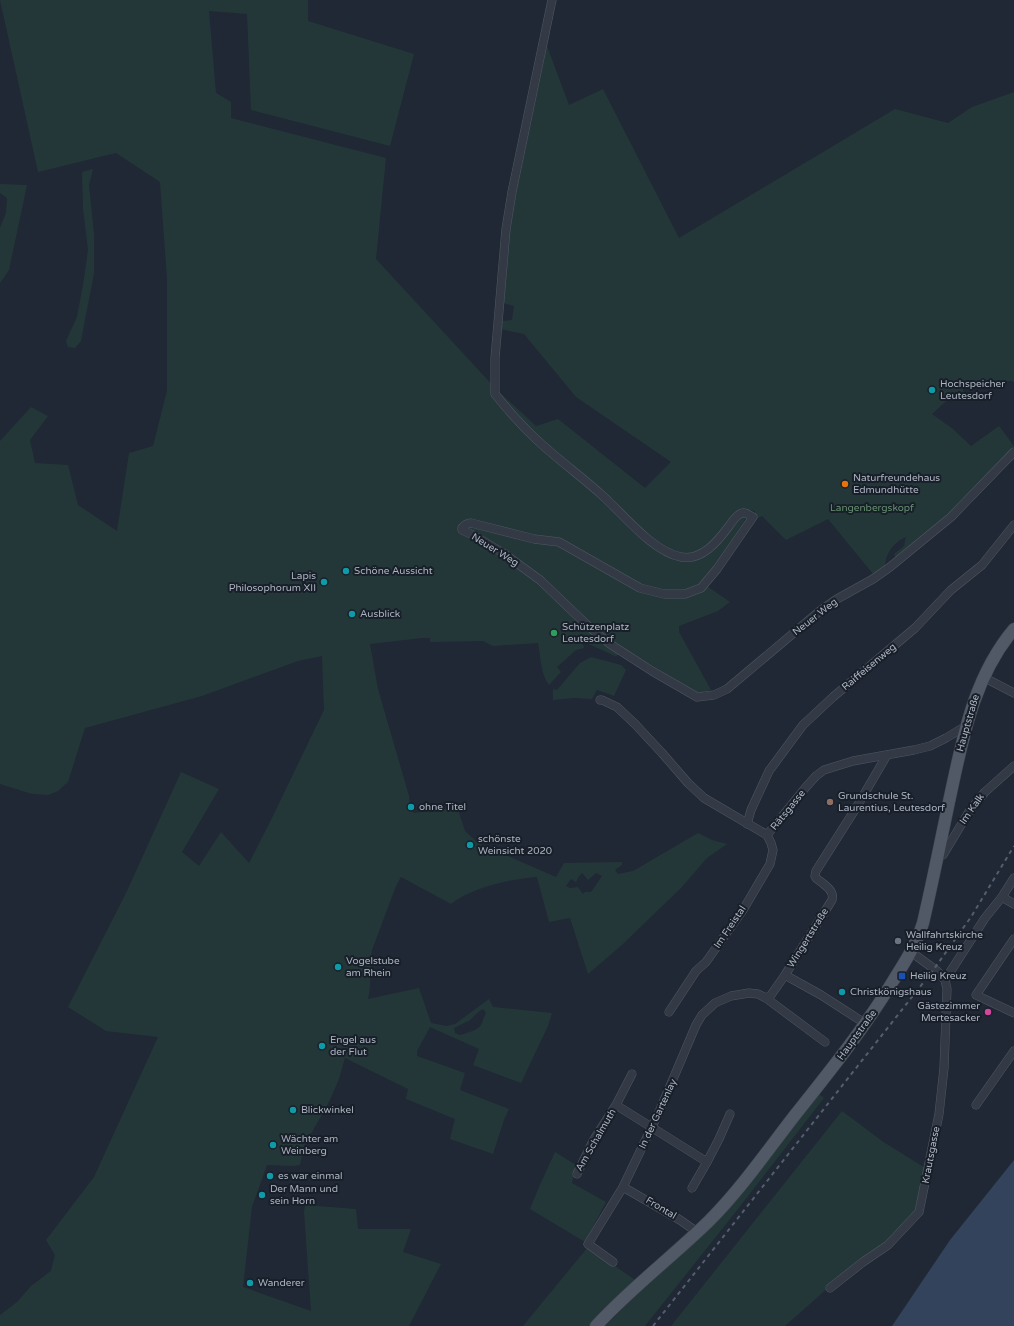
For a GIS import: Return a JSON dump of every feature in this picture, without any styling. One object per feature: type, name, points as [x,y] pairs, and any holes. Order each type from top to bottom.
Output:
[{"type":"main road","name":"Hauptstraße","points":[[596,1326],[697,1232],[738,1189],[866,1024],[911,952],[923,923],[942,831],[972,704],[998,651],[1014,629]]},
{"type":"street","name":"Neuer Weg","points":[[552,0],[512,192],[506,229],[495,358],[495,394],[534,438],[602,495],[645,537],[668,554],[690,558],[704,553],[721,536],[736,516],[742,513],[747,513],[753,517],[702,588],[685,594],[664,594],[640,588],[559,542],[534,539],[471,523],[468,523],[462,528],[462,530],[503,553],[540,580],[588,626],[610,644],[658,675],[697,697],[714,695],[723,691],[821,610],[890,567],[951,517],[1014,452]]},
{"type":"street","name":"Raiffeisenweg","points":[[747,824],[751,810],[769,771],[803,725],[833,697],[915,628],[951,590],[982,565],[1014,525]]},
{"type":"street","points":[[984,677],[1014,693]]},
{"type":"street","name":"Rätsgasse","points":[[600,700],[617,707],[704,798],[767,835],[811,781],[824,770],[853,761],[930,746],[966,726]]},
{"type":"street","name":"Wingertstraße","points":[[766,998],[771,995],[785,975],[832,900],[832,892],[816,878],[816,871],[856,808],[887,755]]},
{"type":"street","name":"Im Kalk","points":[[937,858],[943,855],[970,810],[984,792],[1014,766]]},
{"type":"street","name":"Im Freistal","points":[[669,1012],[696,971],[706,962],[738,916],[770,864],[773,850],[767,835]]},
{"type":"street","points":[[911,952],[937,971],[945,980],[985,918],[1002,897],[1014,878]]},
{"type":"street","points":[[1002,897],[1014,904]]},
{"type":"street","points":[[1014,939],[976,995],[1014,1013]]},
{"type":"street","points":[[785,975],[821,995],[866,1024]]},
{"type":"street","name":"Krautsgasse","points":[[830,1288],[863,1262],[888,1245],[919,1212],[940,1106],[946,1026],[947,989],[945,980]]},
{"type":"street","name":"In der Gartenlay","points":[[614,1262],[588,1244],[623,1187],[652,1128],[696,1025],[706,1010],[715,1003],[731,996],[741,994],[758,994],[766,998]]},
{"type":"street","points":[[766,998],[825,1042]]},
{"type":"street","points":[[976,1105],[1014,1051]]},
{"type":"street","name":"Am Schalmuth","points":[[577,1174],[593,1142],[616,1105],[632,1074]]},
{"type":"street","name":"Am Schalmuth","points":[[616,1105],[707,1162]]},
{"type":"street","points":[[692,1188],[719,1139],[730,1114]]},
{"type":"street","name":"Frontal","points":[[623,1187],[680,1220],[697,1232]]},
{"type":"green space","name":"Langenbergskopf","points":[[0,0],[308,0],[308,21],[414,54],[390,146],[251,110],[247,14],[209,11],[216,93],[231,102],[231,118],[386,158],[376,259],[496,389],[536,426],[558,419],[645,488],[671,462],[576,397],[524,334],[500,329],[510,223],[547,46],[569,105],[603,89],[679,238],[895,109],[948,123],[972,107],[1014,92],[1014,382],[962,385],[964,395],[956,392],[932,414],[953,429],[971,446],[999,426],[1014,446],[942,521],[896,558],[894,554],[904,546],[906,537],[894,545],[887,556],[885,566],[873,574],[828,519],[786,540],[762,516],[756,519],[755,511],[751,510],[704,584],[730,602],[718,611],[679,626],[679,632],[711,690],[698,693],[630,652],[615,656],[582,641],[584,648],[576,650],[557,667],[561,672],[549,685],[542,670],[538,643],[493,646],[483,641],[430,642],[430,638],[422,638],[370,644],[378,689],[409,796],[410,808],[414,813],[457,807],[465,831],[478,843],[556,877],[564,863],[622,862],[622,865],[615,870],[618,874],[633,871],[698,833],[712,840],[727,844],[707,858],[681,888],[623,944],[588,974],[570,918],[549,922],[537,877],[492,885],[470,893],[451,904],[401,877],[396,886],[372,950],[368,999],[419,988],[431,1023],[446,1026],[455,1024],[489,999],[493,1007],[552,1013],[548,1026],[521,1083],[473,1065],[479,1049],[430,1027],[417,1051],[417,1056],[465,1073],[460,1090],[509,1109],[493,1154],[450,1139],[455,1119],[406,1099],[408,1089],[345,1058],[339,1079],[329,1102],[304,1146],[300,1165],[267,1165],[252,1207],[243,1287],[311,1311],[304,1212],[305,1205],[356,1209],[358,1229],[411,1229],[403,1252],[441,1264],[409,1326],[0,1326],[0,1315],[17,1302],[31,1286],[51,1271],[55,1255],[46,1240],[94,1177],[158,1037],[106,1031],[68,1007],[126,893],[181,772],[219,789],[182,852],[199,866],[221,832],[249,863],[324,710],[322,656],[298,661],[202,696],[85,728],[68,782],[58,791],[48,795],[32,794],[0,784],[0,441],[31,407],[48,416],[30,440],[35,463],[68,465],[78,505],[117,531],[129,453],[153,446],[167,391],[167,279],[160,182],[116,153],[38,172]],"holes":[[[503,303],[514,306],[512,320],[502,321]],[[582,873],[588,880],[596,873],[602,876],[591,892],[585,892],[583,894],[578,887],[570,888],[566,886],[571,879],[576,882]],[[483,1009],[486,1013],[482,1024],[477,1029],[460,1035],[455,1033],[454,1028],[470,1020]]]},
{"type":"green space","points":[[93,169],[89,185],[94,234],[94,273],[81,341],[75,348],[68,347],[66,341],[77,317],[88,250],[83,208],[82,172]]},
{"type":"green space","points":[[0,184],[27,185],[9,270],[0,283],[0,228],[6,213],[7,198],[0,193]]},
{"type":"green space","points":[[591,657],[621,665],[626,670],[614,696],[597,690],[592,699],[574,698],[553,700],[553,689],[557,690],[580,663]]},
{"type":"green space","points":[[819,1094],[824,1098],[645,1326],[605,1326],[732,1204]]},
{"type":"green space","points":[[842,1111],[882,1141],[925,1168],[917,1212],[888,1242],[837,1280],[785,1326],[671,1326]]},
{"type":"green space","points":[[555,1152],[576,1165],[572,1183],[606,1202],[585,1242],[530,1209]]},
{"type":"green space","points":[[588,1247],[635,1280],[590,1326],[523,1326]]},
{"type":"water","points":[[1014,1160],[1014,1326],[892,1326],[950,1240]]},
{"type":"railway","points":[[653,1326],[934,969],[971,917],[1014,846]]},
{"type":"place","name":"Hochspeicher Leutesdorf","points":[[932,390]]},
{"type":"place","name":"Naturfreundehaus Edmundhütte","points":[[845,484]]},
{"type":"place","name":"Schöne Aussicht","points":[[346,571]]},
{"type":"place","name":"Lapis Philosophorum XII","points":[[324,582]]},
{"type":"place","name":"Ausblick","points":[[352,614]]},
{"type":"place","name":"Schützenplatz Leutesdorf","points":[[554,633]]},
{"type":"place","name":"Grundschule St. Laurentius, Leutesdorf","points":[[830,802]]},
{"type":"place","name":"ohne Titel","points":[[411,807]]},
{"type":"place","name":"schönste Weinsicht 2020","points":[[470,845]]},
{"type":"place","name":"Wallfahrtskirche Heilig Kreuz","points":[[898,941]]},
{"type":"place","name":"Vogelstube am Rhein","points":[[338,967]]},
{"type":"place","name":"Heilig Kreuz","points":[[902,976]]},
{"type":"place","name":"Christkönigshaus","points":[[842,992]]},
{"type":"place","name":"Gästezimmer Mertesacker","points":[[988,1012]]},
{"type":"place","name":"Engel aus der Flut","points":[[322,1046]]},
{"type":"place","name":"Blickwinkel","points":[[293,1110]]},
{"type":"place","name":"Wächter am Weinberg","points":[[273,1145]]},
{"type":"place","name":"es war einmal","points":[[270,1176]]},
{"type":"place","name":"Der Mann und sein Horn","points":[[262,1195]]},
{"type":"place","name":"Wanderer","points":[[250,1283]]}]
